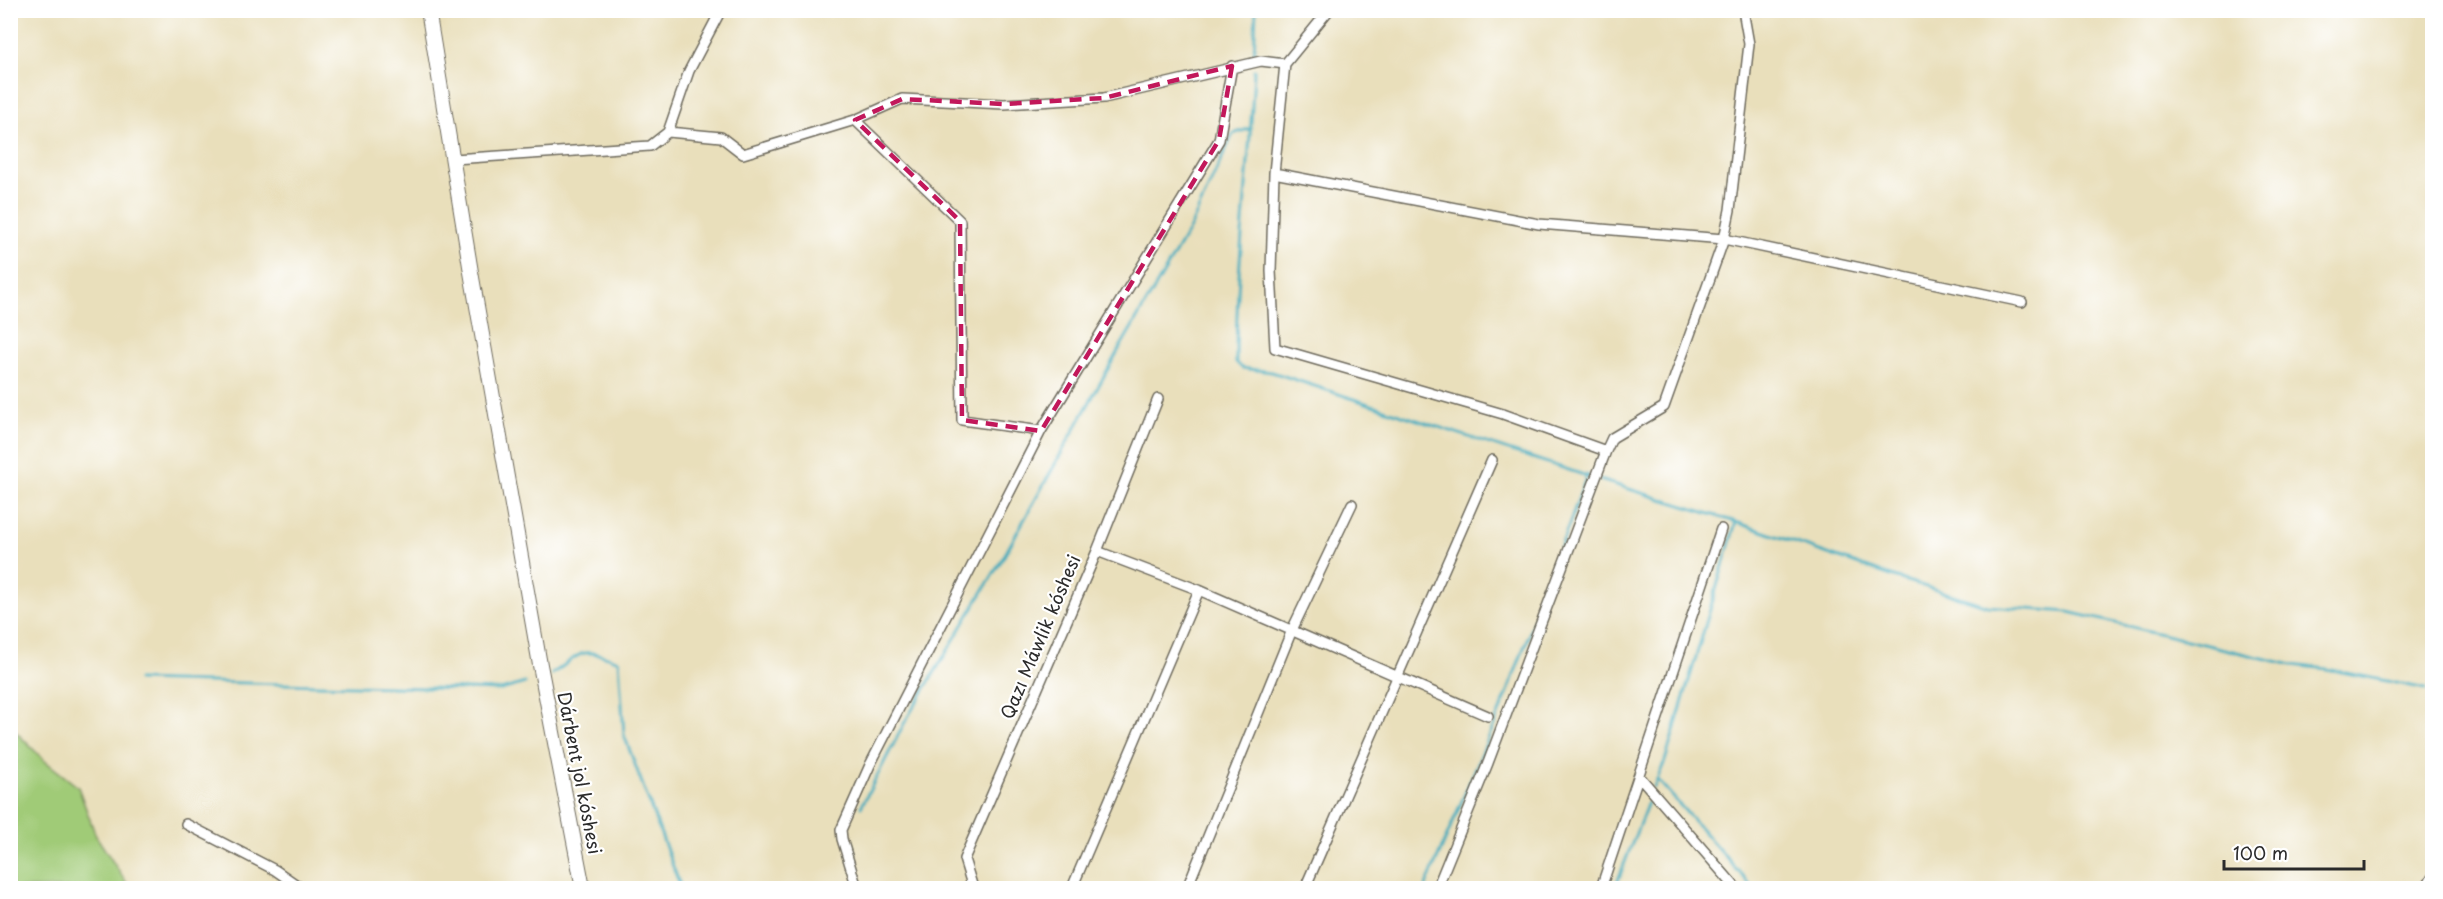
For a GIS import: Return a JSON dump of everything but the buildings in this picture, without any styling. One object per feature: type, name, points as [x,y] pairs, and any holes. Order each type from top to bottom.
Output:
[{"type":"main road","name":"Dárbent jol kóshesi","points":[[428,10],[473,284],[540,665],[583,888]]},
{"type":"street","points":[[454,159],[650,146],[668,132],[689,71],[722,10]]},
{"type":"street","points":[[1329,10],[1285,64],[1274,173],[1271,271],[1275,348],[1503,414],[1606,451]]},
{"type":"street","points":[[1437,888],[1488,763],[1606,451],[1612,438],[1664,407],[1724,239],[1731,210],[1749,44],[1743,10]]},
{"type":"street","points":[[668,132],[721,137],[743,154],[855,120],[902,99],[1004,104],[1104,98],[1261,60],[1285,64]]},
{"type":"street","points":[[857,888],[842,838],[842,830],[870,765],[1041,431],[1219,140],[1232,66]]},
{"type":"street","points":[[855,120],[960,221],[962,420],[1041,431]]},
{"type":"street","points":[[1274,173],[1539,224],[1724,239],[2022,302]]},
{"type":"street","name":"Qazı Máwlik kóshesi","points":[[973,888],[964,859],[1096,551],[1158,399]]},
{"type":"street","points":[[1305,888],[1492,460]]},
{"type":"street","points":[[1187,888],[1292,630],[1352,504]]},
{"type":"street","points":[[1601,888],[1721,529]]},
{"type":"street","points":[[1096,551],[1199,590],[1488,716]]},
{"type":"street","points":[[1072,888],[1199,590]]},
{"type":"street","points":[[1639,776],[1736,888]]},
{"type":"street","points":[[186,824],[274,870],[301,888]]},
{"type":"street","points":[[2426,888],[2433,878]]},
{"type":"highlighted area","points":[[1232,66],[1219,140],[1041,431],[962,420],[960,221],[855,120],[902,99],[1004,104],[1104,98]]},
{"type":"green space","points":[[10,726],[45,761],[78,787],[96,836],[130,888],[11,888]]},
{"type":"waterway","points":[[1254,55],[1256,10]]},
{"type":"waterway","points":[[1254,70],[1238,289],[1236,362],[1242,368],[1272,372],[1593,478]]},
{"type":"waterway","points":[[861,807],[906,720],[1004,556],[1118,351],[1190,228],[1233,134],[1251,128]]},
{"type":"waterway","points":[[1425,888],[1507,694],[1587,475]]},
{"type":"waterway","points":[[1600,480],[1736,522],[1897,578],[1988,606],[2069,612],[2292,665],[2327,669],[2426,689]]},
{"type":"waterway","points":[[1654,787],[1665,761],[1736,522]]},
{"type":"waterway","points":[[552,674],[582,654],[596,654],[619,661],[624,735],[681,888]]},
{"type":"waterway","points":[[138,680],[501,690],[525,683]]},
{"type":"waterway","points":[[1657,779],[1753,888]]},
{"type":"waterway","points":[[1615,888],[1648,802]]}]
